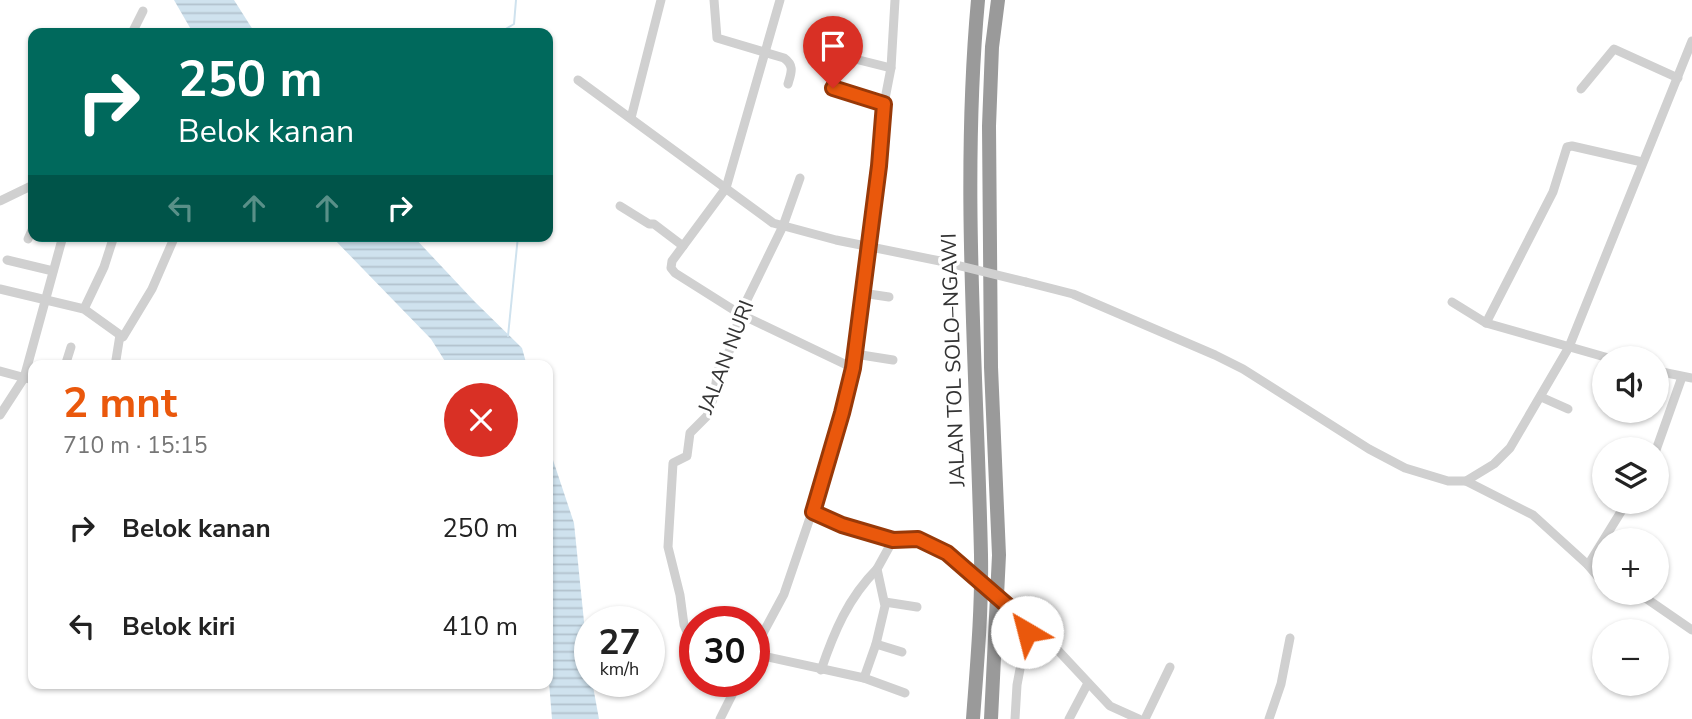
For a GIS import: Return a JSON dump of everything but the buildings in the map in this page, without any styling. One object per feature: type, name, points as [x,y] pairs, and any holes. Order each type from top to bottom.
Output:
[{"type":"highway","name":"JALAN TOL SOLO–NGAWI","points":[[973,719],[981,558],[972,341],[969,160],[978,0]]},
{"type":"highway","name":"JALAN TOL SOLO–NGAWI","points":[[992,719],[999,555],[991,354],[989,125],[992,47],[998,0]]},
{"type":"street","points":[[631,118],[661,0]]},
{"type":"street","points":[[714,0],[717,38],[775,54],[790,64],[792,70],[789,84]]},
{"type":"street","points":[[780,0],[726,188],[671,261],[671,268],[673,272],[740,314],[853,368]]},
{"type":"street","points":[[770,621],[784,594],[813,512],[853,368],[879,166],[884,104],[891,68],[895,0]]},
{"type":"street","points":[[134,28],[143,11]]},
{"type":"street","points":[[578,80],[764,217],[783,226],[1073,294],[1243,369],[1386,458],[1429,476],[1454,482],[1466,481],[1503,456],[1516,440],[1569,347],[1642,162],[1678,78],[1688,63],[1692,41]]},
{"type":"street","points":[[1581,89],[1614,49],[1678,78]]},
{"type":"street","points":[[851,58],[891,68]]},
{"type":"street","points":[[833,88],[884,104]]},
{"type":"street","points":[[1486,323],[1553,192],[1567,146],[1642,162]]},
{"type":"street","name":"JALAN NURI","points":[[681,606],[668,547],[673,463],[687,456],[690,433],[707,416],[715,396],[718,369],[731,348],[740,314],[783,226],[800,178]]},
{"type":"street","points":[[0,201],[28,187]]},
{"type":"street","points":[[621,206],[653,224],[683,246]]},
{"type":"street","points":[[32,360],[61,242]]},
{"type":"street","points":[[84,309],[104,267],[112,242]]},
{"type":"street","points":[[0,302],[2,289],[84,309],[123,337],[152,289],[172,242]]},
{"type":"street","points":[[7,260],[54,271]]},
{"type":"street","points":[[862,293],[889,297]]},
{"type":"street","points":[[1452,302],[1486,323],[1592,353]]},
{"type":"street","points":[[115,360],[120,335]]},
{"type":"street","points":[[67,360],[71,346]]},
{"type":"street","points":[[855,354],[893,360]]},
{"type":"street","points":[[0,371],[28,379],[0,415]]},
{"type":"street","points":[[1662,437],[1687,377],[1669,373]]},
{"type":"street","points":[[1541,397],[1568,410]]},
{"type":"street","points":[[1466,481],[1533,514],[1592,570]]},
{"type":"street","points":[[813,512],[842,525],[893,540],[918,539],[933,545],[965,568],[1024,620],[1027,632],[1017,684],[1015,719]]},
{"type":"street","points":[[1587,565],[1619,514]]},
{"type":"street","points":[[821,670],[836,629],[854,595],[877,569],[893,540]]},
{"type":"street","points":[[864,678],[876,644],[885,602],[877,569]]},
{"type":"street","points":[[885,602],[917,607]]},
{"type":"street","points":[[1656,605],[1692,630]]},
{"type":"street","points":[[1038,629],[1114,709],[1139,719]]},
{"type":"street","points":[[1272,718],[1290,638]]},
{"type":"street","points":[[876,644],[902,652]]},
{"type":"street","points":[[770,656],[864,678],[905,693]]},
{"type":"street","points":[[1145,719],[1170,667]]},
{"type":"street","points":[[1069,719],[1088,683]]},
{"type":"street","points":[[720,719],[731,697]]},
{"type":"water","points":[[174,0],[234,0],[252,28],[190,28]]},
{"type":"water","points":[[337,242],[419,242],[522,348],[525,360],[444,360],[431,339]]},
{"type":"water","points":[[553,460],[574,523],[582,606],[574,606],[574,697],[595,697],[599,719],[552,719],[550,689],[553,689]]},
{"type":"waterway","points":[[507,28],[514,24],[516,0]]},
{"type":"waterway","points":[[508,336],[517,242]]},
{"type":"route","points":[[833,88],[884,104],[879,166],[853,368],[813,512],[842,525],[893,540],[918,539],[933,545],[947,553],[1024,620],[1027,632]]}]
